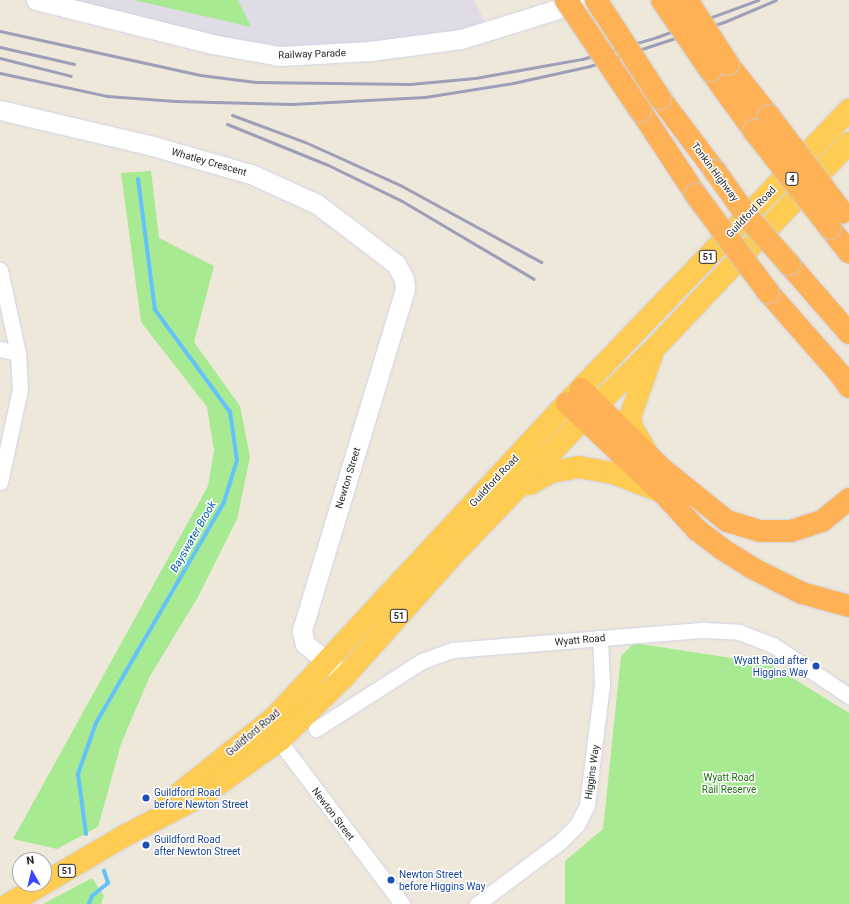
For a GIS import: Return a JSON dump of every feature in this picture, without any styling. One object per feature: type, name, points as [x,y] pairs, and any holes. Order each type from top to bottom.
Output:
[{"type":"highway","points":[[566,0],[696,195],[768,292],[840,374],[849,387]]},
{"type":"highway","name":"Tonkin Highway","points":[[596,0],[660,98],[750,220],[849,333]]},
{"type":"highway","name":"4","points":[[662,0],[719,67],[762,123],[841,220],[849,252]]},
{"type":"highway","points":[[687,0],[719,67]]},
{"type":"highway","name":"Guildford Road","points":[[124,836],[266,724],[574,396],[849,110]]},
{"type":"highway","name":"Guildford Road","points":[[9,904],[124,836],[203,795],[280,740],[345,676],[508,498],[653,350],[849,143]]},
{"type":"highway","points":[[647,452],[632,427],[630,417],[653,350]]},
{"type":"highway","points":[[574,396],[591,412],[697,530],[752,568],[802,593],[849,606]]},
{"type":"highway","points":[[591,412],[647,452],[692,495],[727,520],[760,531],[791,532],[812,526],[832,515],[849,499]]},
{"type":"highway","points":[[508,498],[551,472],[579,467],[612,473],[663,493]]},
{"type":"street","name":"Railway Parade","points":[[36,0],[212,44],[280,56],[370,51],[461,39],[587,0]]},
{"type":"street","name":"Whatley Crescent","points":[[0,110],[149,145],[251,174],[317,204],[396,264]]},
{"type":"street","name":"Newton Street","points":[[345,676],[305,644],[302,631],[405,289],[404,278],[396,264]]},
{"type":"street","points":[[0,270],[18,353],[20,389],[0,482]]},
{"type":"street","points":[[0,348],[18,353]]},
{"type":"street","name":"Wyatt Road","points":[[316,729],[422,661],[453,650],[704,630],[739,632],[773,645],[849,696]]},
{"type":"street","name":"Higgins Way","points":[[477,904],[560,842],[576,825],[587,805],[602,685],[600,638]]},
{"type":"street","name":"Newton Street","points":[[266,724],[280,740],[302,774],[402,904]]},
{"type":"shaded area","points":[[37,0],[474,0],[489,30],[287,56]]},
{"type":"green space","points":[[134,0],[238,0],[251,27]]},
{"type":"green space","points":[[151,171],[159,238],[214,266],[194,342],[240,406],[250,457],[237,519],[198,597],[150,676],[121,744],[98,827],[57,849],[13,839],[208,486],[214,450],[207,407],[141,322],[121,173]]},
{"type":"green space","name":"Wyatt Road Rail Reserve","points":[[634,643],[770,664],[849,713],[849,904],[565,904],[565,861],[603,829],[621,656]]},
{"type":"green space","points":[[92,878],[104,896],[101,904],[43,904]]},
{"type":"waterway","name":"Bayswater Brook","points":[[86,834],[78,774],[96,723],[224,502],[237,460],[230,412],[155,310],[138,179]]},
{"type":"waterway","name":"Bayswater Brook","points":[[89,904],[92,896],[108,883],[104,871]]},
{"type":"railway","points":[[0,31],[200,75],[256,82],[410,84],[475,78],[582,59],[657,37],[758,0]]},
{"type":"railway","points":[[0,73],[107,96],[175,101],[292,104],[425,97],[513,83],[590,66],[724,22],[776,0]]},
{"type":"railway","points":[[0,47],[74,64]]},
{"type":"railway","points":[[0,58],[71,76]]},
{"type":"railway","points":[[232,115],[305,142],[400,185],[541,262]]},
{"type":"railway","points":[[227,124],[328,165],[402,201],[534,279]]},
{"type":"place","name":"Wyatt Road after Higgins Way","points":[[816,666]]},
{"type":"place","name":"Guildford Road before Newton Street","points":[[146,798]]},
{"type":"place","name":"Guildford Road after Newton Street","points":[[146,845]]},
{"type":"place","name":"Newton Street before Higgins Way","points":[[391,880]]}]
